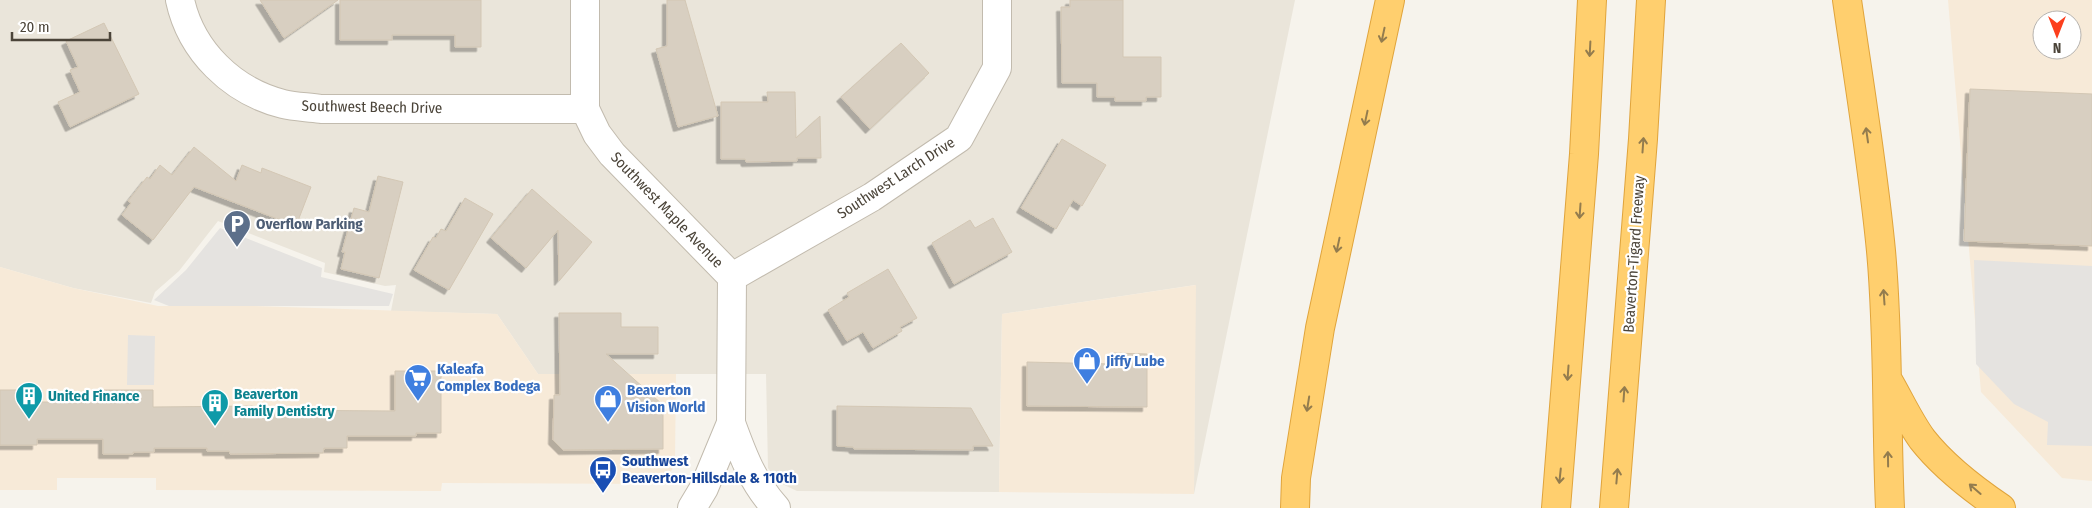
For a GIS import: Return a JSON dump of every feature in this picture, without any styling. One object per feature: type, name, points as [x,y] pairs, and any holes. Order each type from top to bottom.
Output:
[{"type":"highway","points":[[1295,508],[1296,478],[1320,328],[1390,0]]},
{"type":"highway","points":[[1556,508],[1563,444],[1584,154],[1592,0]]},
{"type":"highway","name":"Beaverton-Tigard Freeway","points":[[1614,508],[1643,139],[1651,0]]},
{"type":"highway","points":[[1846,0],[1869,154],[1881,251],[1887,377],[1890,508]]},
{"type":"highway","points":[[1887,377],[1922,438],[1932,450],[1982,495],[2001,508]]},
{"type":"street","name":"Southwest Beech Drive","points":[[180,0],[189,29],[203,51],[222,72],[250,91],[282,104],[321,109],[585,109]]},
{"type":"street","name":"Southwest Maple Avenue","points":[[585,0],[585,109],[597,134],[612,154],[732,277],[731,423],[751,474],[759,488],[776,508]]},
{"type":"street","name":"Southwest Larch Drive","points":[[732,277],[872,197],[959,138],[997,68],[997,0]]},
{"type":"street","name":"Southwest Maple Avenue","points":[[692,508],[704,488],[731,423]]},
{"type":"shaded area","points":[[0,0],[1295,0],[1194,494],[1195,285],[1002,314],[999,492],[797,491],[778,482],[768,468],[766,374],[538,374],[497,314],[391,311],[396,285],[385,286],[324,272],[325,263],[218,221],[179,271],[155,292],[151,303],[73,288],[0,267]]},
{"type":"shaded area","points":[[1948,0],[2092,0],[2092,481],[2062,478],[1981,392]]},
{"type":"shaded area","name":"Overflow Parking","points":[[220,228],[322,268],[321,277],[393,294],[389,306],[169,306],[154,300],[186,270]]},
{"type":"shaded area","points":[[1974,260],[2092,266],[2092,446],[2047,445],[2048,422],[2014,404],[1976,364]]},
{"type":"shaded area","points":[[0,267],[73,288],[158,306],[254,306],[497,314],[538,374],[676,374],[675,459],[672,470],[660,484],[442,483],[441,491],[156,490],[156,478],[57,478],[57,490],[0,490]]},
{"type":"shaded area","points":[[1196,285],[1194,494],[999,492],[1002,314]]},
{"type":"shaded area","points":[[128,335],[155,336],[154,385],[127,385]]},
{"type":"building","points":[[260,0],[338,0],[284,38]]},
{"type":"building","points":[[340,0],[481,0],[481,47],[455,47],[455,35],[392,35],[392,40],[340,40]]},
{"type":"building","points":[[667,0],[685,0],[718,116],[678,127],[656,49],[667,46]]},
{"type":"building","points":[[1070,0],[1123,0],[1123,57],[1161,57],[1161,97],[1146,97],[1146,101],[1115,101],[1115,97],[1097,97],[1097,83],[1062,83],[1061,7],[1070,7]]},
{"type":"building","points":[[104,23],[139,94],[70,127],[58,102],[80,92],[70,70],[78,67],[66,41]]},
{"type":"building","points":[[901,43],[929,73],[870,129],[841,97]]},
{"type":"building","points":[[1970,89],[2092,94],[2092,246],[1964,241]]},
{"type":"building","points":[[767,92],[795,92],[796,138],[820,116],[821,158],[797,158],[797,161],[746,162],[745,159],[721,159],[721,102],[768,102]]},
{"type":"building","points":[[1062,139],[1106,165],[1082,206],[1073,200],[1056,229],[1021,208]]},
{"type":"building","points":[[194,147],[236,181],[242,165],[261,173],[262,168],[311,187],[296,226],[194,187],[153,240],[122,215],[131,203],[128,201],[147,177],[150,179],[160,165],[172,175]]},
{"type":"building","points":[[378,176],[403,182],[379,278],[341,269],[345,252],[342,252],[354,208],[369,212]]},
{"type":"building","points":[[532,189],[592,242],[559,281],[558,230],[526,268],[491,238]]},
{"type":"building","points":[[465,198],[493,214],[449,290],[414,270],[433,237],[436,238],[441,229],[446,231]]},
{"type":"building","points":[[993,218],[1012,252],[954,284],[932,243],[970,220],[975,228]]},
{"type":"building","points":[[888,269],[917,318],[900,327],[902,331],[873,348],[863,332],[847,341],[828,310],[849,297],[847,293]]},
{"type":"building","points":[[559,313],[621,313],[621,327],[658,327],[658,354],[606,354],[663,405],[663,449],[563,450],[553,440],[554,395],[560,395]]},
{"type":"building","name":"Jiffy Lube","points":[[1113,353],[1147,354],[1147,407],[1027,406],[1027,362],[1113,364]]},
{"type":"building","points":[[395,371],[441,371],[441,433],[416,433],[416,436],[347,436],[347,448],[324,448],[323,453],[230,454],[229,451],[207,451],[207,448],[154,448],[154,452],[103,454],[103,439],[37,439],[37,445],[0,445],[0,390],[32,390],[32,402],[104,402],[104,390],[153,390],[153,407],[253,406],[253,410],[395,411]]},
{"type":"building","points":[[837,406],[971,408],[993,446],[973,446],[973,450],[854,449],[853,447],[837,446]]},
{"type":"place","name":"Overflow Parking","points":[[237,248]]},
{"type":"place","name":"Jiffy Lube","points":[[1087,385]]},
{"type":"place","name":"Kaleafa Complex Bodega","points":[[418,402]]},
{"type":"place","name":"United Finance","points":[[29,420]]},
{"type":"place","name":"Beaverton Vision World","points":[[608,423]]},
{"type":"place","name":"Beaverton Family Dentistry","points":[[215,427]]},
{"type":"place","name":"Southwest Beaverton-Hillsdale & 110th","points":[[603,494]]}]
